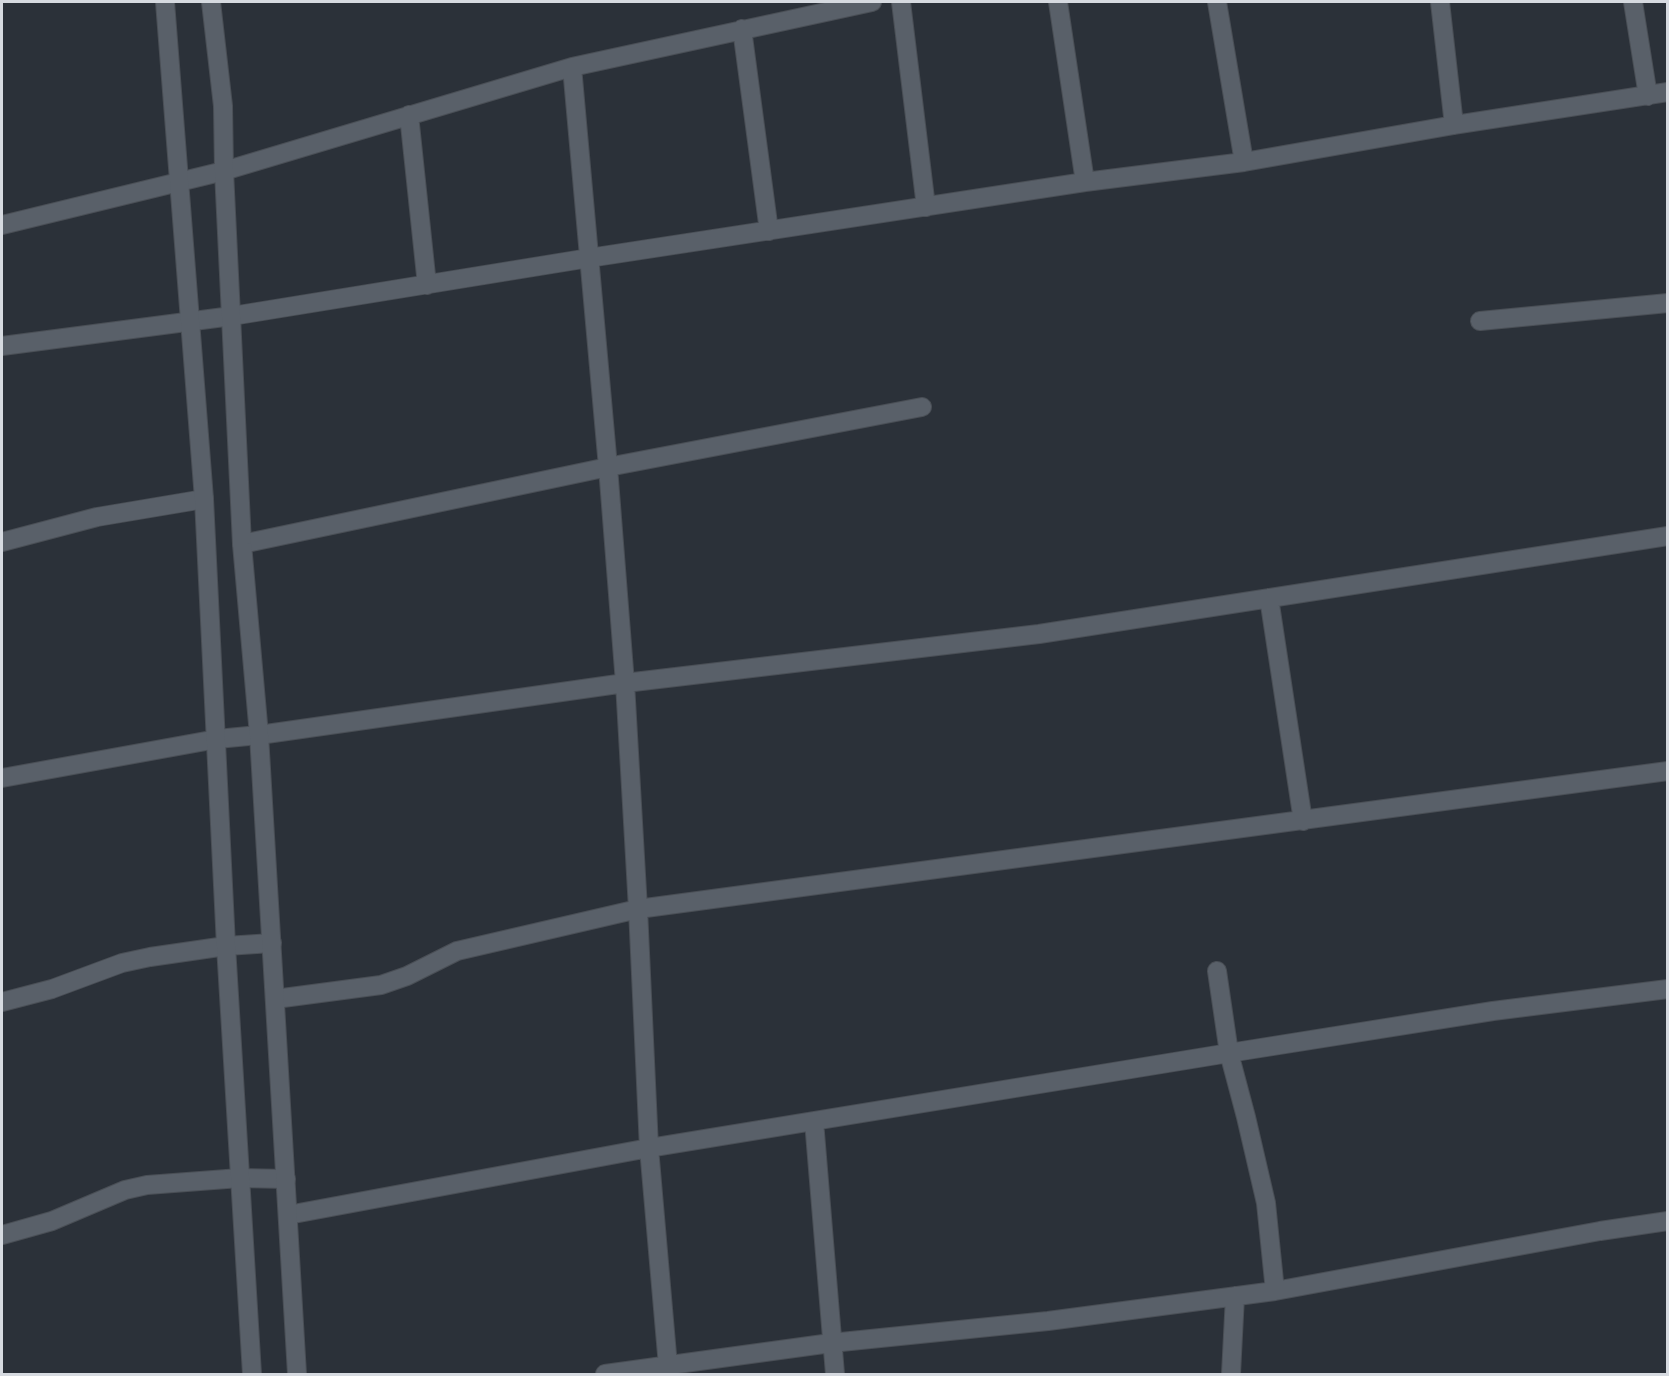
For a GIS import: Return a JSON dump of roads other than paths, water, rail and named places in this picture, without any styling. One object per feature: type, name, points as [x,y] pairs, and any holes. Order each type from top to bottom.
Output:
[{"type":"street","points":[[165,2],[204,499],[226,946],[252,1374]]},
{"type":"street","points":[[211,2],[223,106],[224,171],[242,544],[259,735],[297,1374]]},
{"type":"street","points":[[2,225],[224,171],[572,67],[866,2]]},
{"type":"street","points":[[901,2],[926,207]]},
{"type":"street","points":[[1058,2],[1085,182]]},
{"type":"street","points":[[1217,2],[1244,162]]},
{"type":"street","points":[[1440,2],[1454,125]]},
{"type":"street","points":[[1633,2],[1648,96]]},
{"type":"street","points":[[742,29],[769,231]]},
{"type":"street","points":[[572,67],[625,683],[649,1148],[668,1366]]},
{"type":"street","points":[[2,346],[232,316],[589,258],[1085,182],[1244,162],[1454,125],[1668,92]]},
{"type":"street","points":[[410,116],[427,285]]},
{"type":"street","points":[[1480,321],[1668,303]]},
{"type":"street","points":[[242,544],[608,467],[922,407]]},
{"type":"street","points":[[2,542],[97,517],[204,499]]},
{"type":"street","points":[[2,778],[217,739],[625,683],[1039,634],[1668,536]]},
{"type":"street","points":[[1269,598],[1303,820]]},
{"type":"street","points":[[275,999],[381,985],[407,976],[457,951],[638,909],[1668,771]]},
{"type":"street","points":[[2,1002],[52,989],[122,963],[226,946],[272,943]]},
{"type":"street","points":[[1217,971],[1229,1053],[1266,1203],[1275,1291]]},
{"type":"street","points":[[288,1215],[649,1148],[1229,1053],[1493,1011],[1668,989]]},
{"type":"street","points":[[814,1122],[835,1374]]},
{"type":"street","points":[[2,1235],[52,1221],[125,1190],[147,1185],[240,1178],[286,1179]]},
{"type":"street","points":[[605,1374],[831,1343],[1048,1321],[1275,1291],[1600,1231],[1668,1221]]},
{"type":"street","points":[[1231,1374],[1235,1296]]}]
